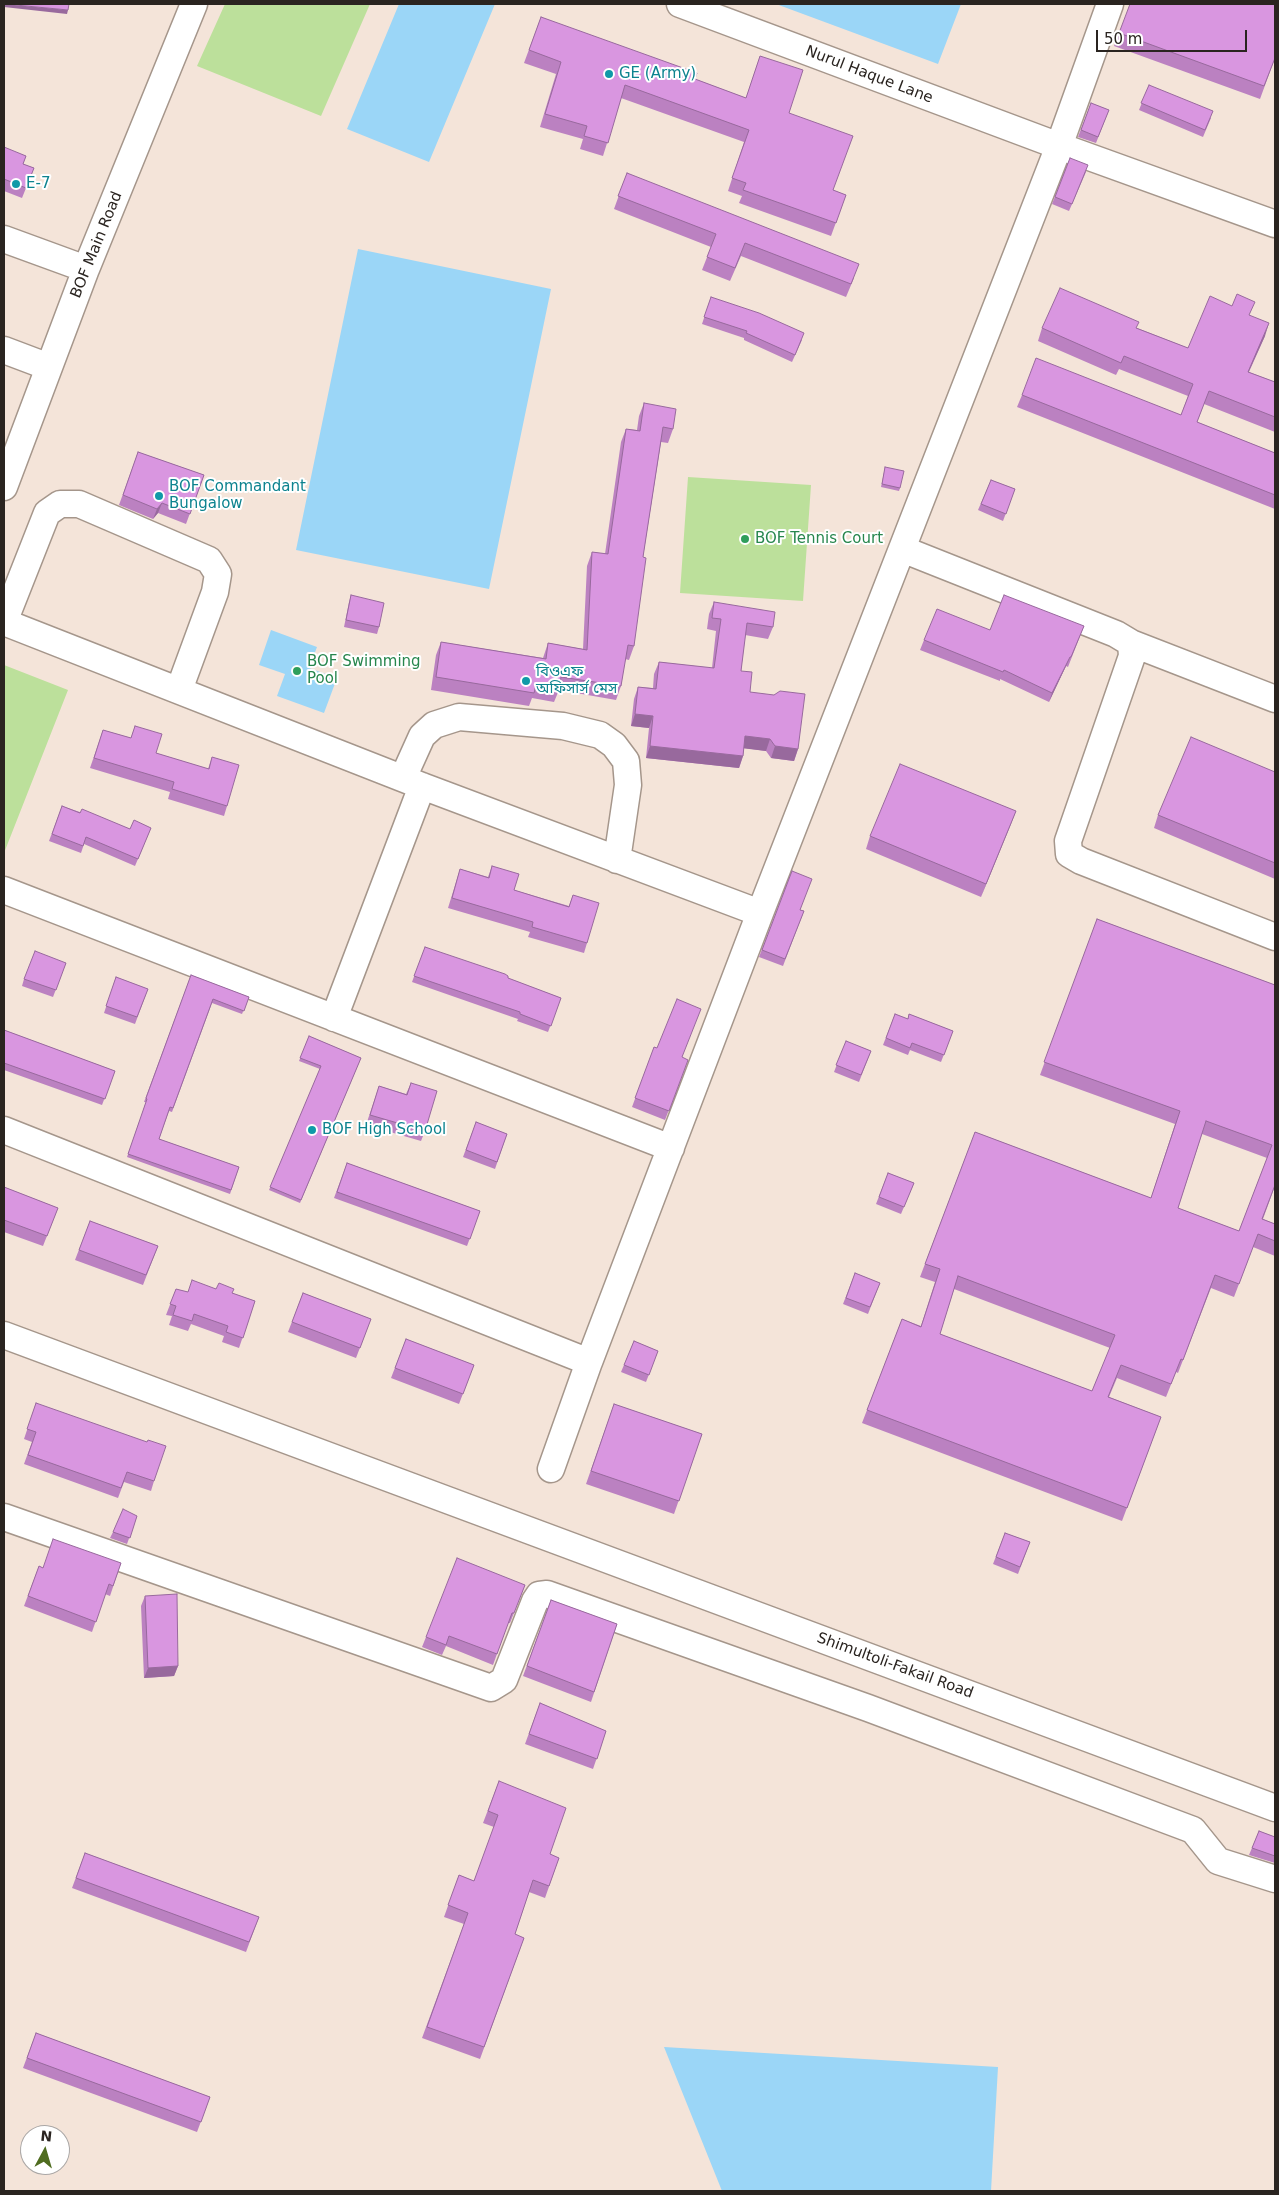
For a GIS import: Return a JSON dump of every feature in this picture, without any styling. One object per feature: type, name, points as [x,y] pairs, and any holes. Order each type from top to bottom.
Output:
[{"type":"street","name":"BOF Main Road","points":[[7,472],[86,269],[194,4]]},
{"type":"street","points":[[551,1469],[589,1362],[760,913],[1059,146],[1110,4]]},
{"type":"street","name":"Nurul Haque Lane","points":[[695,6],[1059,146],[1275,224]]},
{"type":"street","points":[[4,239],[86,269]]},
{"type":"street","points":[[4,350],[49,367]]},
{"type":"street","points":[[179,690],[215,592],[218,574],[208,560],[79,504],[60,504],[47,513],[4,622],[413,782],[760,913]]},
{"type":"street","points":[[902,549],[1275,699]]},
{"type":"street","points":[[1132,643],[1132,656],[1068,841],[1069,854],[1081,861],[1275,936]]},
{"type":"street","points":[[334,1018],[413,782],[422,736],[434,725],[460,717],[563,726],[600,735],[614,746],[626,761],[628,785],[617,860]]},
{"type":"street","points":[[4,890],[671,1148]]},
{"type":"street","points":[[4,1130],[589,1362]]},
{"type":"street","name":"Shimultoli-Fakail Road","points":[[4,1335],[1275,1808]]},
{"type":"street","points":[[4,1517],[492,1688],[504,1680],[535,1600],[539,1594],[547,1594],[868,1708],[1193,1830],[1218,1861],[1275,1879]]},
{"type":"green space","points":[[225,4],[370,4],[321,116],[197,66]]},
{"type":"green space","name":"BOF Tennis Court","points":[[688,477],[811,485],[803,601],[680,593]]},
{"type":"green space","points":[[4,665],[68,690],[4,853]]},
{"type":"water","points":[[399,4],[495,4],[429,162],[347,129]]},
{"type":"water","points":[[776,4],[961,4],[938,64]]},
{"type":"water","points":[[358,249],[551,289],[489,589],[296,550]]},
{"type":"water","name":"BOF Swimming Pool","points":[[271,630],[317,647],[309,668],[337,678],[324,713],[277,696],[285,674],[259,665]]},
{"type":"water","points":[[664,2047],[998,2067],[991,2191],[722,2191]]},
{"type":"building","points":[[5,4],[69,4],[68,10]]},
{"type":"building","points":[[1130,4],[1275,4],[1275,58],[1264,86],[1119,33]]},
{"type":"building","points":[[541,17],[697,73],[695,79],[746,98],[760,56],[803,70],[789,113],[853,136],[833,190],[846,195],[836,223],[743,190],[746,183],[732,178],[749,130],[625,85],[608,143],[584,136],[587,126],[545,114],[561,62],[529,50]]},
{"type":"building","points":[[1149,85],[1213,111],[1205,130],[1141,103]]},
{"type":"building","points":[[1091,103],[1109,110],[1098,137],[1081,130]]},
{"type":"building","points":[[4,147],[26,156],[23,164],[34,168],[26,188],[4,179]]},
{"type":"building","points":[[1070,158],[1088,165],[1072,204],[1055,197]]},
{"type":"building","points":[[627,173],[859,264],[851,284],[745,243],[735,268],[707,257],[716,234],[618,196]]},
{"type":"building","points":[[1060,288],[1139,322],[1136,328],[1188,348],[1210,296],[1232,306],[1237,294],[1255,302],[1249,315],[1269,323],[1248,372],[1275,382],[1275,417],[1209,391],[1197,422],[1275,453],[1275,495],[1022,395],[1036,358],[1181,415],[1193,384],[1124,356],[1121,363],[1042,328]]},
{"type":"building","points":[[711,297],[759,313],[804,333],[795,355],[746,333],[747,331],[704,317]]},
{"type":"building","points":[[644,403],[676,409],[673,429],[663,427],[643,557],[646,558],[634,646],[628,645],[621,686],[561,677],[559,689],[536,685],[534,693],[436,677],[441,642],[546,659],[548,643],[587,650],[592,552],[608,554],[626,429],[640,431]]},
{"type":"building","name":"BOF Commandant Bungalow","points":[[138,452],[204,475],[190,514],[162,503],[157,509],[123,495]]},
{"type":"building","points":[[885,467],[904,471],[900,488],[882,484]]},
{"type":"building","points":[[991,480],[1015,489],[1006,514],[981,504]]},
{"type":"building","points":[[351,595],[384,603],[379,627],[346,620]]},
{"type":"building","points":[[1004,595],[1084,626],[1071,657],[1052,693],[1004,670],[1003,672],[924,640],[937,609],[990,630]]},
{"type":"building","points":[[714,602],[775,612],[773,627],[747,623],[741,671],[752,672],[750,692],[774,695],[780,691],[805,694],[798,749],[775,746],[770,739],[745,736],[743,756],[650,746],[653,716],[635,714],[638,687],[656,689],[659,662],[714,668],[721,619],[712,618]]},
{"type":"building","points":[[135,726],[162,734],[156,753],[209,769],[212,757],[239,765],[227,806],[172,789],[174,782],[94,758],[103,730],[131,738]]},
{"type":"building","points":[[1191,737],[1275,772],[1275,863],[1158,815]]},
{"type":"building","points":[[900,764],[1016,811],[986,884],[870,836]]},
{"type":"building","points":[[62,806],[80,813],[82,809],[130,829],[134,820],[151,828],[138,859],[86,837],[83,846],[52,834]]},
{"type":"building","points":[[492,866],[519,874],[514,890],[569,907],[573,895],[599,903],[587,943],[532,927],[533,922],[452,898],[460,869],[489,878]]},
{"type":"building","points":[[792,871],[812,879],[800,910],[804,911],[785,959],[762,950]]},
{"type":"building","points":[[1097,919],[1275,985],[1275,1185],[1262,1219],[1275,1224],[1275,1241],[1258,1234],[1239,1284],[1215,1275],[1183,1360],[1181,1359],[1171,1384],[1121,1365],[1108,1397],[1161,1417],[1127,1508],[867,1410],[902,1319],[921,1327],[940,1269],[925,1264],[975,1132],[1151,1198],[1180,1111],[1044,1062]],"holes":[[[1206,1121],[1272,1145],[1239,1231],[1178,1208]],[[958,1276],[1115,1335],[1092,1391],[940,1334]]]},
{"type":"building","points":[[425,947],[505,974],[508,978],[561,998],[551,1026],[520,1014],[520,1012],[414,976]]},
{"type":"building","points":[[35,951],[66,963],[56,990],[24,979]]},
{"type":"building","points":[[191,975],[249,997],[244,1011],[213,999],[173,1108],[170,1107],[159,1139],[239,1167],[231,1190],[128,1154],[146,1098]]},
{"type":"building","points":[[116,977],[148,989],[137,1017],[106,1006]]},
{"type":"building","points":[[677,999],[701,1009],[682,1057],[688,1060],[669,1111],[635,1098],[654,1047],[657,1048]]},
{"type":"building","points":[[895,1014],[908,1019],[909,1014],[953,1031],[944,1055],[912,1043],[910,1048],[886,1038]]},
{"type":"building","points":[[4,1030],[115,1071],[105,1099],[4,1063]]},
{"type":"building","name":"BOF High School","points":[[309,1036],[361,1058],[301,1200],[270,1187],[321,1066],[300,1058]]},
{"type":"building","points":[[846,1041],[871,1051],[861,1075],[836,1065]]},
{"type":"building","points":[[411,1083],[437,1091],[425,1131],[370,1115],[379,1086],[407,1095]]},
{"type":"building","points":[[476,1122],[507,1134],[497,1162],[466,1150]]},
{"type":"building","points":[[347,1163],[480,1211],[470,1239],[337,1192]]},
{"type":"building","points":[[888,1173],[914,1183],[904,1207],[879,1197]]},
{"type":"building","points":[[4,1187],[58,1208],[47,1236],[4,1220]]},
{"type":"building","points":[[90,1221],[158,1246],[146,1275],[79,1250]]},
{"type":"building","points":[[855,1273],[880,1283],[870,1307],[846,1298]]},
{"type":"building","points":[[192,1280],[216,1289],[219,1283],[234,1289],[232,1293],[255,1301],[243,1338],[226,1332],[228,1326],[194,1314],[192,1321],[173,1315],[176,1306],[170,1304],[176,1289],[188,1292]]},
{"type":"building","points":[[303,1293],[371,1319],[360,1348],[292,1322]]},
{"type":"building","points":[[406,1339],[474,1365],[463,1394],[395,1368]]},
{"type":"building","points":[[634,1341],[658,1351],[649,1375],[624,1365]]},
{"type":"building","points":[[36,1403],[147,1442],[148,1440],[166,1446],[154,1481],[127,1472],[121,1488],[28,1455],[36,1432],[27,1429]]},
{"type":"building","points":[[614,1404],[702,1434],[679,1501],[591,1471]]},
{"type":"building","points":[[123,1509],[137,1516],[130,1538],[113,1532]]},
{"type":"building","points":[[1005,1533],[1030,1542],[1020,1567],[996,1557]]},
{"type":"building","points":[[53,1539],[121,1563],[113,1586],[109,1584],[96,1622],[28,1596],[39,1566],[43,1568]]},
{"type":"building","points":[[457,1558],[525,1585],[514,1613],[512,1613],[497,1654],[449,1636],[446,1645],[426,1637]]},
{"type":"building","points":[[177,1594],[178,1666],[148,1668],[145,1596]]},
{"type":"building","points":[[551,1600],[617,1624],[594,1692],[527,1666]]},
{"type":"building","points":[[540,1703],[606,1731],[597,1759],[529,1734]]},
{"type":"building","points":[[499,1781],[566,1808],[550,1854],[559,1858],[549,1886],[533,1880],[515,1934],[524,1938],[484,2047],[427,2027],[468,1913],[448,1905],[459,1875],[474,1881],[498,1815],[488,1811]]},
{"type":"building","points":[[1259,1831],[1275,1837],[1275,1856],[1252,1848]]},
{"type":"building","points":[[85,1853],[259,1917],[249,1942],[76,1878]]},
{"type":"building","points":[[36,2033],[210,2097],[201,2122],[27,2058]]},
{"type":"place","name":"GE (Army)","points":[[609,74]]},
{"type":"place","name":"E-7","points":[[16,184]]},
{"type":"place","name":"BOF Commandant Bungalow","points":[[159,496]]},
{"type":"place","name":"BOF Tennis Court","points":[[745,539]]},
{"type":"place","name":"BOF Swimming Pool","points":[[297,671]]},
{"type":"place","name":"বিওএফ অফিসার্স মেস","points":[[526,681]]},
{"type":"place","name":"BOF High School","points":[[312,1130]]}]
